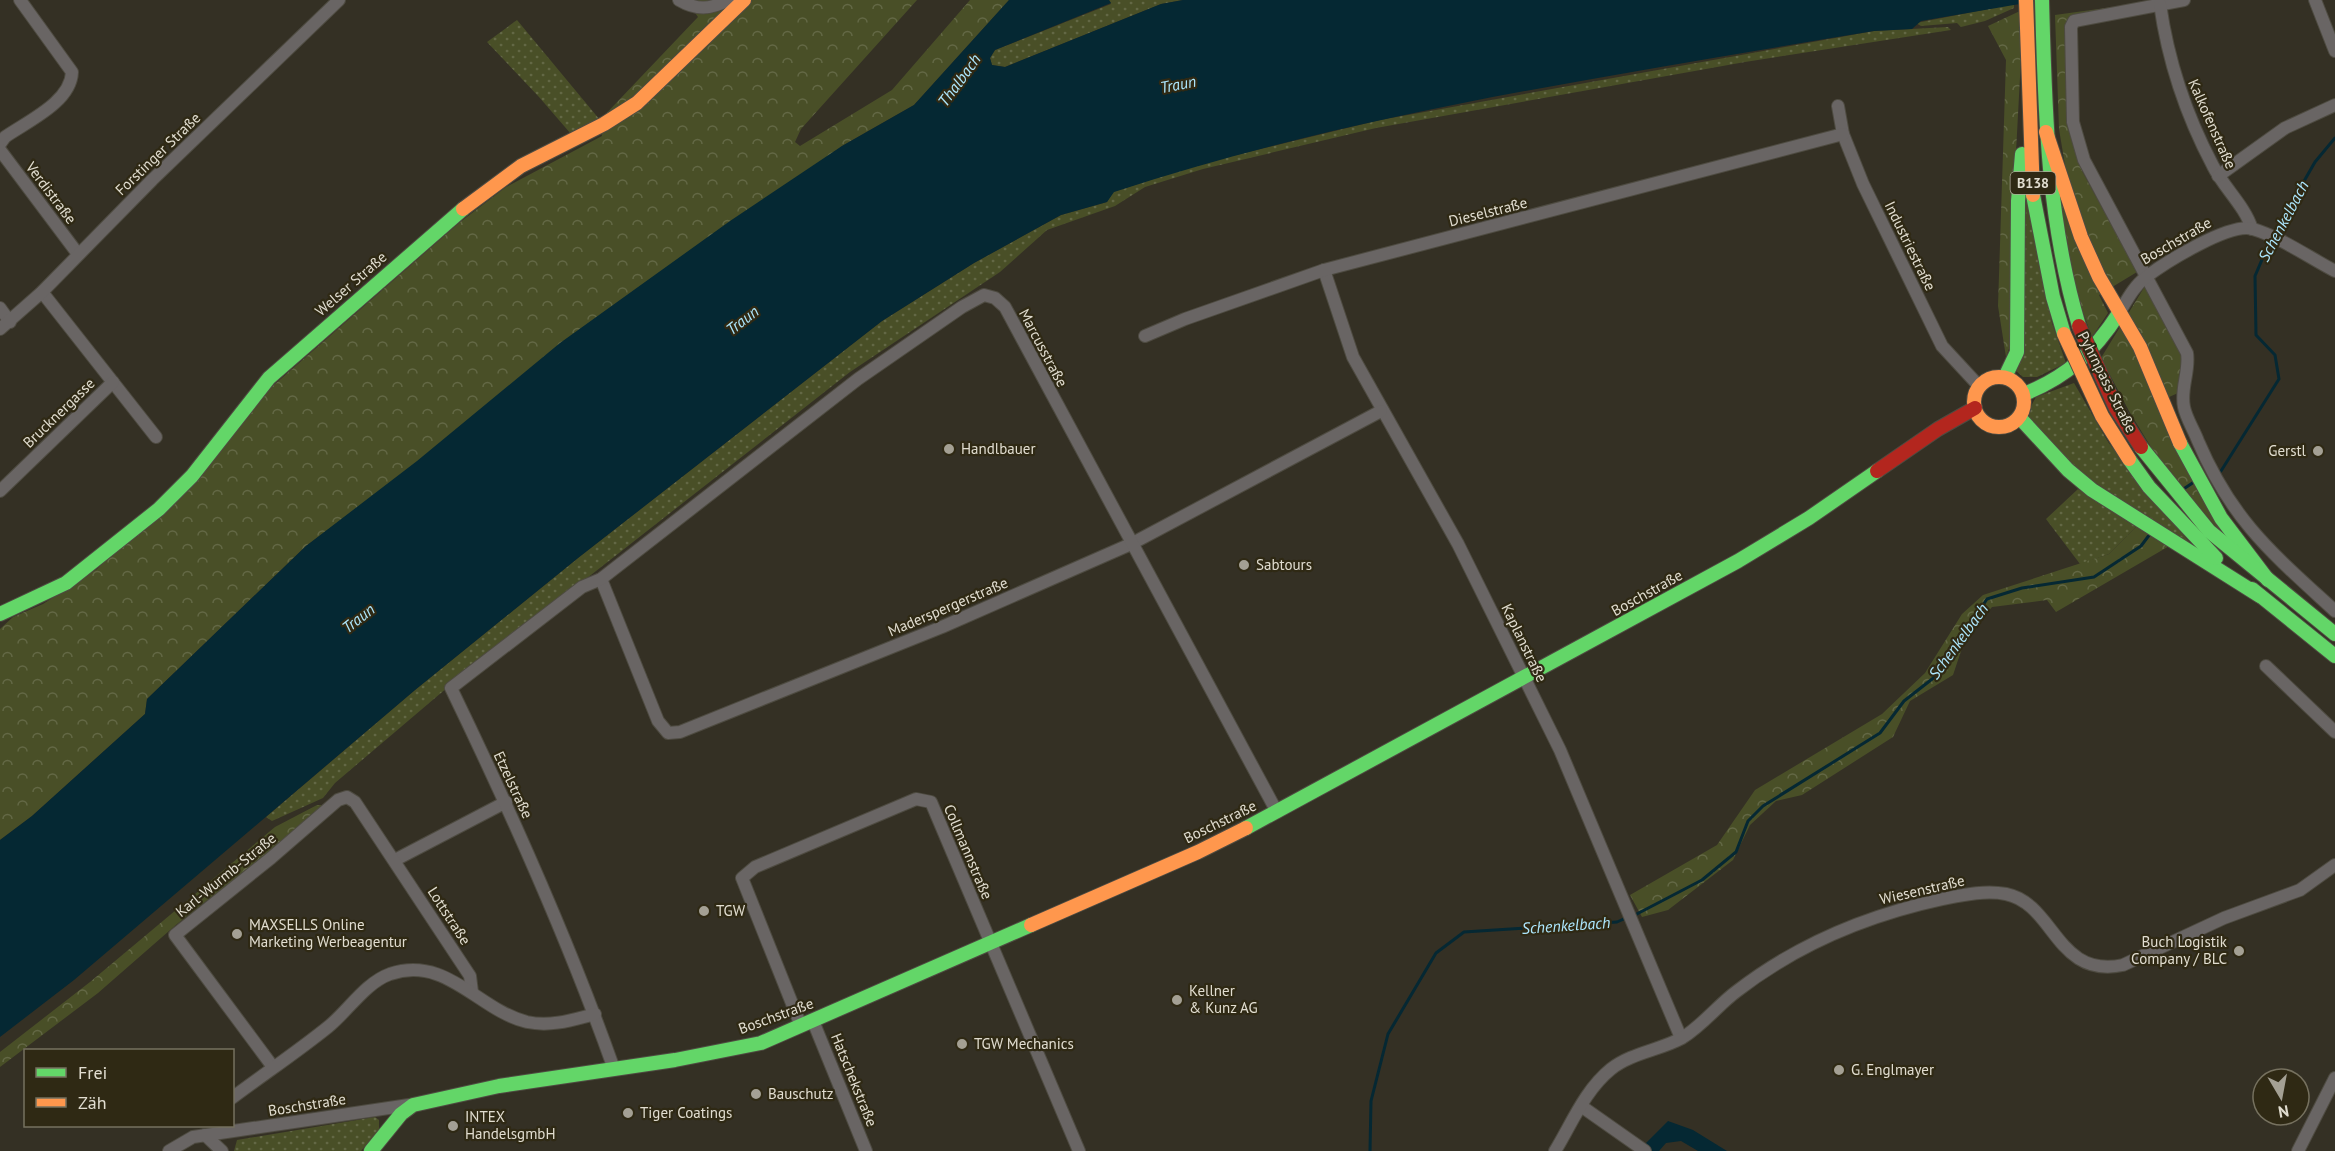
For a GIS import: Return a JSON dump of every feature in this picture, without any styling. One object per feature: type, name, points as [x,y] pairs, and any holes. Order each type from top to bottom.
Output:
[{"type":"main road","name":"Welser Straße","points":[[1,615],[66,583],[159,509],[190,479],[269,378],[458,213],[521,166],[604,124],[637,103],[744,0]]},
{"type":"main road","name":"Pyhrnpass Straße","points":[[2026,0],[2034,208],[2050,287],[2064,334],[2102,416],[2129,459],[2202,546],[2335,656]]},
{"type":"main road","name":"Pyhrnpass Straße","points":[[2042,0],[2047,170],[2058,252],[2079,326],[2106,389],[2158,472],[2209,531],[2335,634]]},
{"type":"main road","points":[[2005,377],[2017,352],[2018,201],[2029,61]]},
{"type":"main road","points":[[2046,132],[2081,237],[2099,278],[2140,347],[2181,445],[2220,518],[2268,580]]},
{"type":"main road","name":"Boschstraße","points":[[2024,394],[2057,380],[2084,362],[2102,341],[2119,313]]},
{"type":"main road","points":[[1995,377],[2005,377],[2019,386],[2024,394],[2025,402],[2019,418],[2012,424],[1992,426],[1978,416],[1975,396],[1979,386],[1995,377]]},
{"type":"main road","name":"Boschstraße","points":[[413,1105],[722,1052],[761,1043],[1198,852],[1277,812],[1738,561],[1809,518],[1938,429],[1975,408]]},
{"type":"main road","points":[[2019,418],[2031,426],[2068,470],[2092,490],[2260,596]]},
{"type":"main road","points":[[371,1151],[401,1114],[413,1105]]},
{"type":"street","points":[[0,144],[5,137],[63,95],[71,84],[72,72],[20,0]]},
{"type":"street","name":"Forstinger Straße","points":[[5,326],[339,0]]},
{"type":"street","points":[[679,0],[689,6],[706,9],[728,0]]},
{"type":"street","points":[[2184,0],[2074,21],[2071,27],[2073,122],[2084,160],[2187,353],[2189,367],[2184,408],[2210,470],[2241,520],[2269,552],[2335,611]]},
{"type":"street","points":[[2315,0],[2335,51]]},
{"type":"street","name":"Kalkofenstraße","points":[[2160,4],[2165,45],[2173,74],[2218,176],[2252,229]]},
{"type":"street","points":[[2218,176],[2285,128],[2335,105]]},
{"type":"street","name":"Industriestraße","points":[[1838,106],[1843,134],[1863,184],[1942,346],[1979,386]]},
{"type":"street","name":"Dieselstraße","points":[[1145,336],[1185,319],[1324,270],[1843,134]]},
{"type":"street","name":"Verdistraße","points":[[0,150],[78,254]]},
{"type":"street","name":"Boschstraße","points":[[2119,313],[2135,288],[2146,277],[2219,234],[2240,228],[2252,229]]},
{"type":"street","points":[[2252,229],[2335,271]]},
{"type":"street","name":"Kaplanstraße","points":[[1324,270],[1353,357],[1381,411],[1458,544],[1560,750],[1681,1038]]},
{"type":"street","name":"Brucknergasse","points":[[42,292],[156,437]]},
{"type":"street","name":"Marcusstraße","points":[[601,579],[858,379],[962,307],[984,295],[995,298],[1005,307],[1277,812]]},
{"type":"street","points":[[0,308],[5,326]]},
{"type":"street","points":[[1048,388],[1059,381]]},
{"type":"street","name":"Brucknergasse","points":[[0,490],[112,382]]},
{"type":"street","name":"Maderspergerstraße","points":[[601,579],[658,721],[668,733],[680,732],[942,627],[1131,544],[1381,411]]},
{"type":"street","name":"Etzelstraße","points":[[601,579],[582,587],[451,688],[506,802],[594,1014],[614,1069]]},
{"type":"street","points":[[2266,666],[2335,732]]},
{"type":"street","name":"Lottstraße","points":[[338,800],[347,797],[355,802],[470,976],[472,992]]},
{"type":"street","name":"Collmannstraße","points":[[807,1024],[742,878],[755,867],[916,799],[931,802],[1079,1151]]},
{"type":"street","name":"Karl-Wurmb-Straße","points":[[273,1067],[175,935],[271,858],[338,800]]},
{"type":"street","points":[[395,860],[506,802]]},
{"type":"street","name":"Wiesenstraße","points":[[1555,1151],[1588,1093],[1612,1068],[1681,1038],[1701,1025],[1736,992],[1783,960],[1838,931],[1911,906],[1970,894],[2007,894],[2020,899],[2030,908],[2074,957],[2095,967],[2109,968],[2123,965],[2224,918],[2300,890],[2335,865]]},
{"type":"street","points":[[234,1096],[329,1026],[377,980],[392,974],[428,971],[454,980],[502,1013],[529,1022],[557,1024],[594,1014]]},
{"type":"street","name":"Hatschekstraße","points":[[807,1024],[867,1151]]},
{"type":"street","points":[[2298,1151],[2335,1078]]},
{"type":"street","name":"Boschstraße","points":[[234,1127],[413,1105]]},
{"type":"street","points":[[1581,1106],[1643,1149]]},
{"type":"street","name":"Boschstraße","points":[[169,1151],[206,1130],[231,1127]]},
{"type":"street","points":[[206,1130],[222,1151]]},
{"type":"green space","points":[[686,0],[917,0],[801,129],[795,142],[800,146],[892,90],[970,0],[1009,0],[914,105],[842,146],[306,546],[147,699],[145,714],[32,816],[0,840],[0,629],[13,617],[43,604],[97,569],[267,391],[459,223],[506,187],[602,136],[600,120],[698,17]]},
{"type":"green space","points":[[1109,0],[1183,0],[1161,4],[1005,67],[992,65],[990,58],[995,50],[1111,4]]},
{"type":"green space","points":[[2014,4],[2014,8],[1985,21],[1961,27],[1957,23],[1921,26],[1916,23]]},
{"type":"green space","points":[[2113,7],[2122,15],[2073,25],[2069,128],[2082,171],[2137,272],[2099,295],[2108,313],[2092,337],[2071,279],[2057,215],[2067,177],[2059,129],[2055,15]]},
{"type":"green space","points":[[2020,11],[2021,58],[2015,171],[2011,343],[2006,357],[1998,306],[2006,60],[1988,26]]},
{"type":"green space","points":[[517,20],[600,120],[571,134],[487,42]]},
{"type":"green space","points":[[1948,27],[1951,30],[1745,62],[1376,128],[1203,169],[1145,187],[1115,206],[1047,230],[1000,272],[850,372],[448,687],[335,783],[323,798],[272,821],[266,817],[415,690],[578,558],[882,321],[974,263],[1061,215],[1107,202],[1113,192],[1199,164],[1380,120],[1874,31]]},
{"type":"green space","points":[[2025,175],[2052,323],[2066,363],[2037,377],[2023,377],[2015,370]]},
{"type":"green space","points":[[2145,286],[2179,349],[2185,369],[2178,393],[2158,402],[2222,534],[2157,457],[2101,358]]},
{"type":"green space","points":[[2074,383],[2108,442],[2190,543],[2076,471],[2025,417],[2036,397]]},
{"type":"green space","points":[[2078,489],[2138,525],[2109,554],[2080,564],[2046,519]]},
{"type":"green space","points":[[2138,525],[2171,545],[2056,612],[2047,600],[1992,607],[1965,639],[1953,675],[1910,701],[1893,737],[1802,795],[1776,801],[1750,825],[1733,860],[1668,910],[1642,917],[1630,895],[1717,845],[1755,790],[1882,714],[1925,673],[1962,614],[1983,595],[2109,554]]},
{"type":"green space","points":[[321,805],[322,810],[177,924],[98,993],[0,1067],[0,1052],[90,982],[275,827]]},
{"type":"green space","points":[[375,1117],[379,1120],[379,1130],[361,1151],[234,1151],[237,1140]]},
{"type":"water","points":[[1009,0],[1109,0],[1111,3],[995,50],[990,58],[992,65],[1005,67],[1161,4],[1183,0],[2042,0],[1921,21],[1912,29],[1874,31],[1556,85],[1377,121],[1201,165],[1114,192],[1107,202],[1061,215],[974,263],[882,321],[578,558],[415,690],[74,980],[0,1037],[0,840],[32,816],[145,714],[147,699],[306,546],[417,461],[560,343],[730,221],[842,146],[914,105]]},
{"type":"water","points":[[1668,1121],[1693,1130],[1727,1151],[1698,1151],[1681,1141],[1666,1143],[1659,1151],[1638,1151]]},
{"type":"waterway","name":"Schenkelbach","points":[[2273,235],[2315,162],[2335,138]]},
{"type":"waterway","name":"Schenkelbach","points":[[2216,473],[2221,471],[2279,379],[2275,355],[2256,335],[2255,276],[2270,241]]},
{"type":"waterway","name":"Schenkelbach","points":[[2182,490],[2194,482]]},
{"type":"waterway","name":"Schenkelbach","points":[[1633,916],[1702,880],[1736,852],[1748,821],[1763,806],[1880,733],[1904,701],[1936,676],[1987,599],[2022,588],[2094,577],[2141,546],[2150,534]]},
{"type":"waterway","name":"Schenkelbach","points":[[1370,1151],[1371,1101],[1388,1034],[1436,953],[1464,932],[1617,922],[1626,918]]},
{"type":"traffic: fast","points":[[2042,0],[2047,124],[2054,205],[2068,286],[2079,326]]},
{"type":"traffic: fast","points":[[2005,377],[2017,352],[2018,201],[2022,154]]},
{"type":"traffic: fast","points":[[2033,195],[2053,297],[2064,334]]},
{"type":"traffic: fast","points":[[0,614],[66,583],[159,509],[192,476],[269,378],[463,209]]},
{"type":"traffic: fast","points":[[2024,394],[2053,380],[2078,362],[2100,340],[2119,313]]},
{"type":"traffic: fast","points":[[2020,418],[2068,470],[2092,490],[2260,596]]},
{"type":"traffic: fast","points":[[2180,443],[2221,518],[2268,580]]},
{"type":"traffic: fast","points":[[2141,447],[2209,531],[2335,634]]},
{"type":"traffic: fast","points":[[2129,459],[2149,487],[2216,558]]},
{"type":"traffic: fast","points":[[1246,828],[1738,561],[1809,518],[1877,471]]},
{"type":"traffic: fast","points":[[2252,589],[2335,656]]},
{"type":"traffic: fast","points":[[371,1151],[401,1114],[413,1105],[499,1086],[675,1060],[761,1043],[1031,925]]},
{"type":"traffic: slow","points":[[463,209],[521,166],[604,124],[637,103],[744,0]]},
{"type":"traffic: slow","points":[[2026,0],[2033,195]]},
{"type":"traffic: slow","points":[[2046,132],[2081,237],[2099,277],[2140,347],[2180,443]]},
{"type":"traffic: slow","points":[[2064,334],[2102,416],[2129,459]]},
{"type":"traffic: slow","points":[[1994,377],[2004,377],[2017,384],[2024,397],[2024,402],[2024,407],[2017,420],[2004,427],[1994,427],[1985,423],[1978,416],[1974,407],[1974,397],[1978,388],[1985,381],[1994,377]]},
{"type":"traffic: slow","points":[[1031,925],[1198,852],[1246,828]]},
{"type":"traffic: jam","points":[[2079,326],[2116,408],[2141,447]]},
{"type":"traffic: jam","points":[[1877,471],[1938,429],[1975,408]]},
{"type":"place","name":"Handlbauer","points":[[949,449]]},
{"type":"place","name":"Gerstl","points":[[2318,451]]},
{"type":"place","name":"Sabtours","points":[[1244,565]]},
{"type":"place","name":"TGW","points":[[704,911]]},
{"type":"place","name":"MAXSELLS Online Marketing Werbeagentur","points":[[237,934]]},
{"type":"place","name":"Buch Logistik Company / BLC","points":[[2239,951]]},
{"type":"place","name":"Kellner & Kunz AG","points":[[1177,1000]]},
{"type":"place","name":"TGW Mechanics","points":[[962,1044]]},
{"type":"place","name":"G. Englmayer","points":[[1839,1070]]},
{"type":"place","name":"Bauschutz","points":[[756,1094]]},
{"type":"place","name":"Tiger Coatings","points":[[628,1113]]},
{"type":"place","name":"INTEX HandelsgmbH","points":[[453,1126]]},
{"type":"water label","name":"Thalbach","points":[[959,80]]},
{"type":"water label","name":"Traun","points":[[1178,84]]},
{"type":"water label","name":"Traun","points":[[742,320]]},
{"type":"water label","name":"Traun","points":[[358,618]]}]
